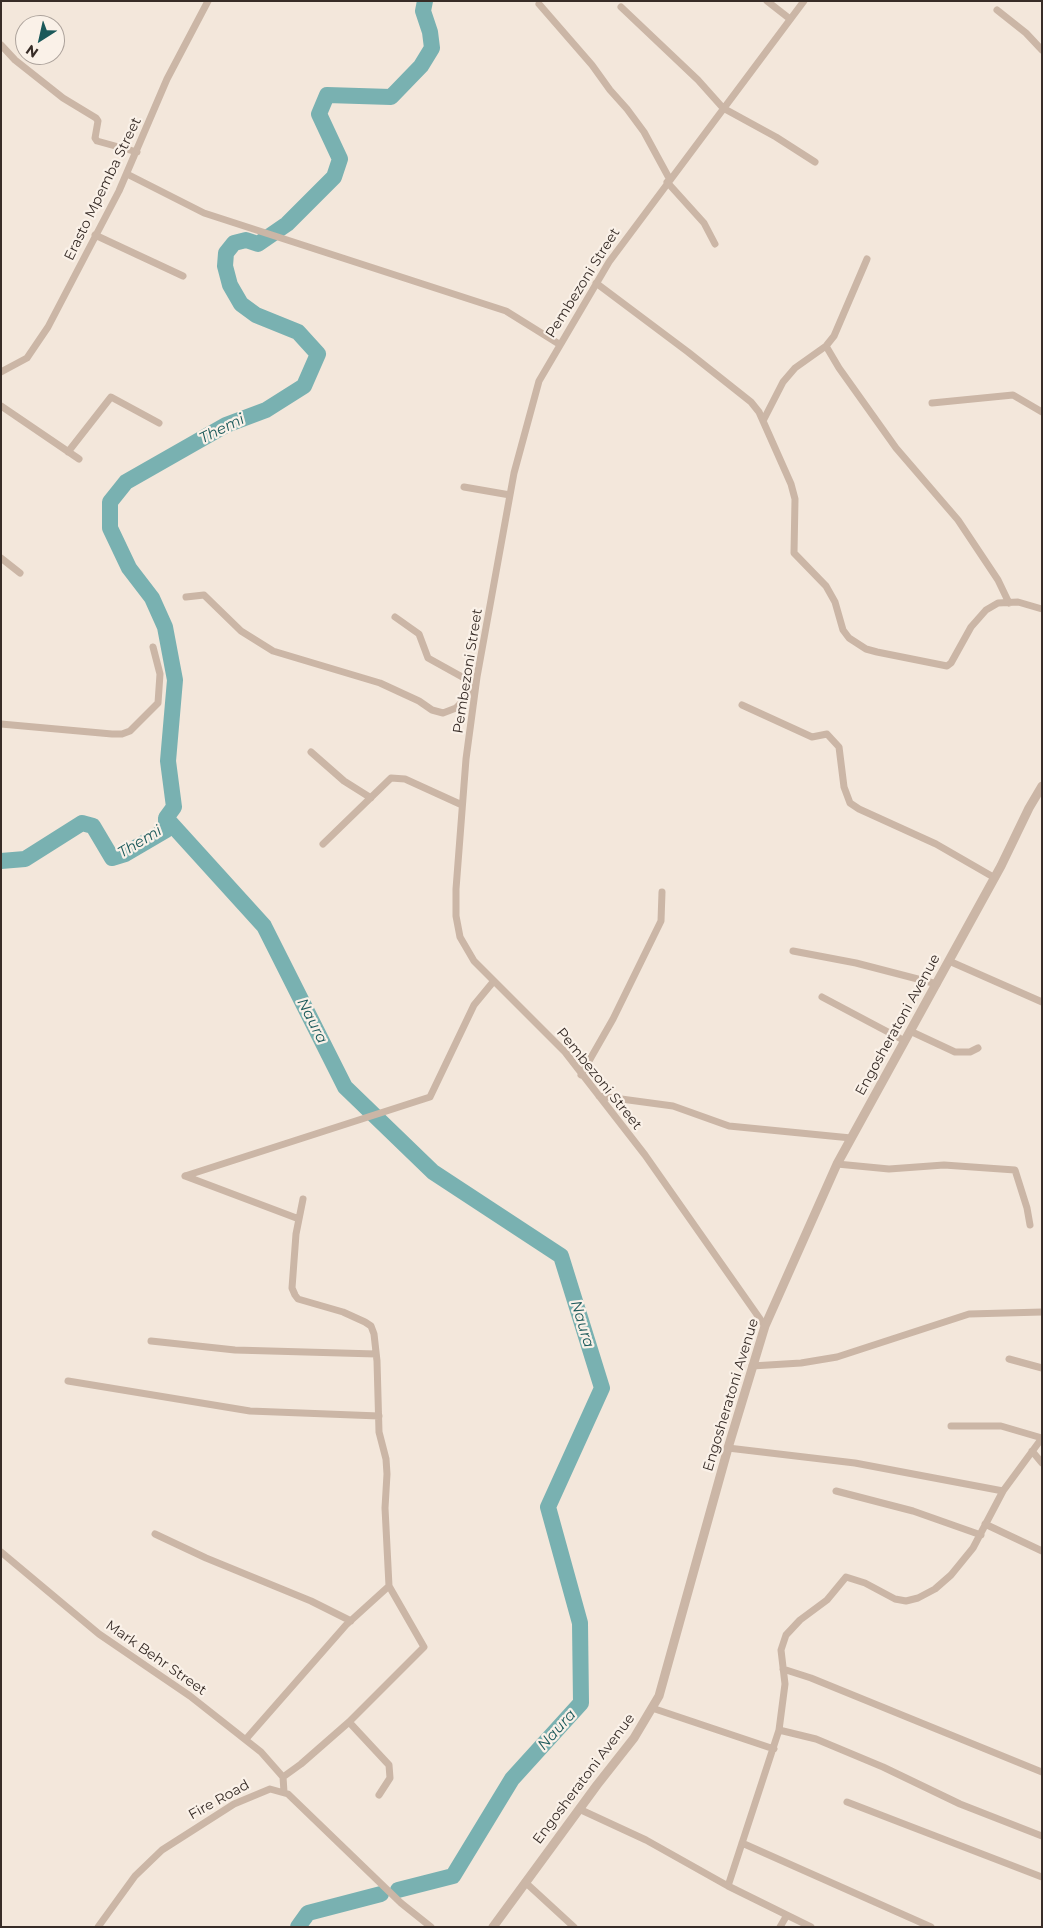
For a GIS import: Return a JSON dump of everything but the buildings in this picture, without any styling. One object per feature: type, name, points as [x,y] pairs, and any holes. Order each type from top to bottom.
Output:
[{"type":"street","name":"Erasto Mpemba Street","points":[[1,372],[18,365],[33,351],[48,327],[127,174],[167,79],[208,1]]},
{"type":"street","points":[[767,1],[790,19]]},
{"type":"street","name":"Pembezoni Street","points":[[765,1326],[644,1155],[565,1052],[474,961],[460,937],[456,916],[462,805],[475,680],[510,495],[533,398],[539,381],[596,283],[668,180],[804,1]]},
{"type":"street","points":[[539,4],[592,65],[644,132],[668,180],[704,223],[715,244]]},
{"type":"street","points":[[621,8],[698,80],[723,108],[776,137],[815,162]]},
{"type":"street","points":[[997,10],[1026,33],[1042,50]]},
{"type":"street","points":[[1,45],[14,60],[63,98],[96,118],[98,122],[95,138],[97,141],[137,152]]},
{"type":"street","points":[[127,174],[204,213],[506,311],[559,344]]},
{"type":"street","points":[[95,235],[183,276]]},
{"type":"street","points":[[763,421],[783,382],[795,368],[826,346],[834,336],[867,259]]},
{"type":"street","points":[[596,283],[751,402],[763,421],[791,484],[795,499],[794,553],[817,574],[826,586],[834,602],[843,630],[849,638],[866,649],[876,652],[947,666],[977,619],[998,603],[1029,603],[1042,609]]},
{"type":"street","points":[[826,346],[839,368],[896,448],[958,520],[998,580],[1009,603]]},
{"type":"street","points":[[932,403],[1013,395],[1042,412]]},
{"type":"street","points":[[68,452],[111,398],[159,423]]},
{"type":"street","points":[[1,406],[79,459]]},
{"type":"street","points":[[464,487],[510,495]]},
{"type":"street","points":[[1,558],[20,573]]},
{"type":"street","points":[[186,597],[204,596],[241,631],[273,651],[380,683],[419,701],[432,710],[443,713],[456,708],[465,700],[475,680],[428,658],[419,634],[395,617]]},
{"type":"street","points":[[1,724],[112,734],[122,734],[130,730],[158,703],[160,674],[153,647]]},
{"type":"street","points":[[742,705],[812,737],[827,734],[833,738],[839,747],[844,787],[850,803],[859,810],[936,844],[994,878]]},
{"type":"street","points":[[311,752],[344,781],[371,798]]},
{"type":"street","points":[[323,844],[371,798],[384,782],[391,778],[397,777],[416,783],[462,805]]},
{"type":"street","name":"Engosheratoni Avenue","points":[[493,1927],[579,1809],[634,1738],[659,1696],[728,1448],[765,1326],[797,1251],[851,1138],[949,961],[1042,786]]},
{"type":"street","points":[[581,1074],[613,1019],[653,940],[661,922],[662,892]]},
{"type":"street","points":[[793,951],[873,967],[936,984]]},
{"type":"street","points":[[949,961],[1042,1002]]},
{"type":"street","points":[[299,1219],[185,1176],[430,1097],[474,1005],[493,982]]},
{"type":"street","points":[[822,997],[905,1041]]},
{"type":"street","points":[[910,1031],[955,1052],[970,1052],[978,1048]]},
{"type":"street","points":[[599,1096],[673,1106],[729,1126],[851,1138]]},
{"type":"street","points":[[838,1164],[889,1169],[944,1165],[1015,1170],[1027,1208],[1030,1225]]},
{"type":"street","points":[[303,1199],[293,1271],[295,1295],[298,1299],[343,1312],[365,1322],[371,1326],[374,1334],[380,1416],[379,1432],[386,1459],[387,1474],[385,1508],[389,1586],[424,1647],[349,1722],[301,1764],[283,1777],[284,1792],[310,1813],[400,1903],[432,1927]]},
{"type":"street","points":[[752,1366],[775,1366],[837,1357],[969,1314],[1042,1312]]},
{"type":"street","points":[[151,1341],[234,1350],[376,1354]]},
{"type":"street","points":[[1009,1358],[1042,1368]]},
{"type":"street","points":[[68,1380],[250,1411],[380,1416]]},
{"type":"street","points":[[728,1886],[779,1730],[784,1704],[781,1650],[786,1635],[800,1620],[827,1600],[846,1577],[854,1578],[894,1598],[906,1601],[918,1598],[935,1589],[951,1575],[973,1548],[1003,1491],[1042,1438],[1001,1426],[987,1424],[951,1426]]},
{"type":"street","points":[[728,1448],[856,1463],[1003,1491]]},
{"type":"street","points":[[1032,1451],[1042,1463]]},
{"type":"street","points":[[836,1491],[914,1511],[981,1535]]},
{"type":"street","points":[[986,1524],[1042,1551]]},
{"type":"street","points":[[155,1534],[206,1558],[311,1601],[351,1621]]},
{"type":"street","name":"Mark Behr Street","points":[[1,1552],[99,1634],[176,1686],[246,1739],[277,1768],[283,1777]]},
{"type":"street","points":[[246,1739],[351,1621],[389,1586]]},
{"type":"street","points":[[783,1669],[811,1678],[1042,1772]]},
{"type":"street","points":[[652,1708],[774,1749]]},
{"type":"street","points":[[349,1722],[389,1765],[390,1778],[379,1795]]},
{"type":"street","points":[[779,1730],[816,1739],[883,1767],[960,1804],[1042,1836]]},
{"type":"street","name":"Fire Road","points":[[98,1927],[140,1871],[168,1846],[199,1825],[252,1795],[270,1789],[284,1792]]},
{"type":"street","points":[[847,1802],[1042,1877]]},
{"type":"street","points":[[579,1809],[646,1840],[728,1886],[811,1927]]},
{"type":"street","points":[[742,1843],[931,1927]]},
{"type":"street","points":[[525,1882],[574,1927]]},
{"type":"street","points":[[780,1927],[787,1915]]},
{"type":"waterway","name":"Themi","points":[[1,861],[25,859],[82,823],[93,826],[112,858],[125,854],[166,830],[166,818],[174,807],[168,761],[175,680],[165,627],[152,598],[129,568],[110,528],[110,502],[126,482],[226,425],[266,410],[304,386],[318,354],[298,332],[256,315],[241,304],[230,285],[225,266],[226,253],[234,243],[246,240],[258,244],[287,224],[334,177],[340,159],[319,114],[327,95],[391,97],[421,66],[432,48],[430,32],[423,11],[425,1]]},
{"type":"waterway","name":"Naura","points":[[166,818],[264,926],[345,1087],[433,1172],[561,1256],[602,1388],[548,1507],[580,1623],[581,1703],[512,1779],[453,1876],[398,1890]]},
{"type":"waterway","name":"Naura","points":[[298,1927],[308,1913],[381,1894]]}]
